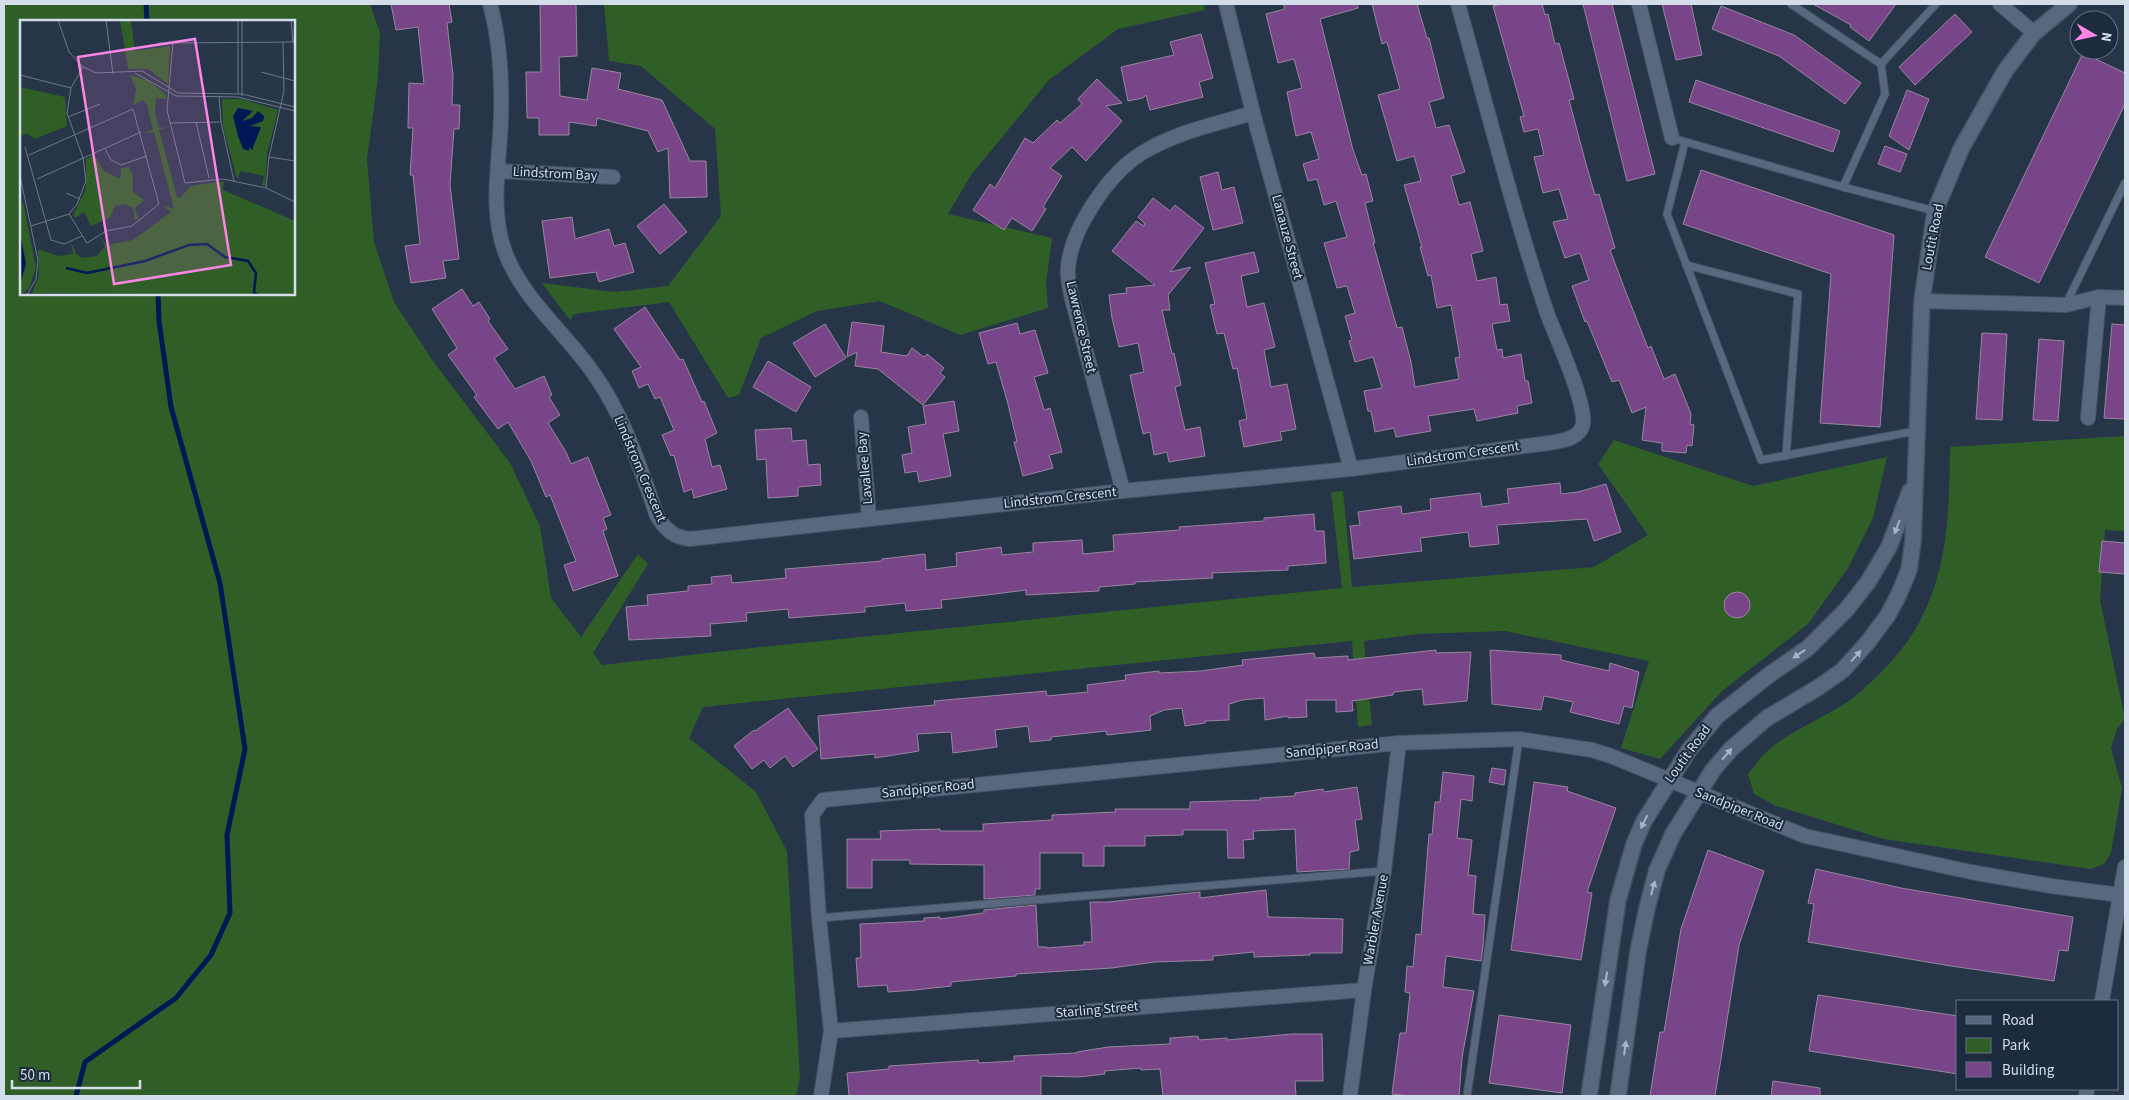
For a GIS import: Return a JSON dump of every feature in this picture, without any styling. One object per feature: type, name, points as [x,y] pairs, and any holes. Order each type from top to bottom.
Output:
[{"type":"street","name":"Lindstrom Crescent","points":[[490,4],[501,76],[501,117],[496,207],[499,230],[506,252],[516,274],[531,297],[584,359],[605,391],[628,438],[657,516],[670,534],[690,539],[1123,491],[1352,469],[1558,441],[1576,435],[1583,426],[1581,404],[1548,313],[1520,226],[1458,4]]},
{"type":"street","name":"Lanauze Street","points":[[1226,4],[1253,113],[1352,469]]},
{"type":"street","points":[[1639,4],[1679,140]]},
{"type":"street","points":[[2000,4],[2034,33]]},
{"type":"street","name":"Loutit Road","points":[[1618,1096],[1638,952],[1647,908],[1658,870],[1673,834],[1713,770],[1745,736],[1766,718],[1819,687],[1843,670],[1868,642],[1888,615],[1909,570],[1913,541],[1922,301],[1935,211],[1961,149],[2005,71],[2034,33],[2069,4]]},
{"type":"street","name":"Lawrence Street","points":[[1123,491],[1072,299],[1068,269],[1075,240],[1088,212],[1105,189],[1141,153],[1198,128],[1253,113]]},
{"type":"street","name":"Lindstrom Bay","points":[[498,171],[613,177]]},
{"type":"street","points":[[2088,418],[2099,297]]},
{"type":"street","points":[[1922,301],[2066,305],[2099,297],[2125,298]]},
{"type":"street","name":"Lavallee Bay","points":[[861,417],[869,519]]},
{"type":"street","name":"Loutit Road","points":[[1589,1096],[1618,900],[1634,844],[1644,821],[1668,780],[1689,750],[1717,716],[1768,675],[1808,648],[1848,609],[1868,582],[1889,546],[1914,482]]},
{"type":"street","name":"Sandpiper Road","points":[[821,1096],[830,1031],[819,918],[812,815],[823,800],[1399,743],[1520,739],[1592,750],[1611,756],[1805,836],[1971,872],[2050,886],[2120,895]]},
{"type":"street","name":"Warbler Avenue","points":[[1350,1096],[1364,990],[1384,871],[1399,743]]},
{"type":"street","points":[[2102,1000],[2125,867]]},
{"type":"street","name":"Starling Street","points":[[830,1031],[1364,990]]},
{"type":"lane","points":[[1792,4],[1881,64],[1885,94],[1843,187]]},
{"type":"lane","points":[[1881,64],[1936,4]]},
{"type":"lane","points":[[1916,431],[1761,460],[1667,214],[1679,140],[1935,211]]},
{"type":"lane","points":[[2066,305],[2125,183]]},
{"type":"lane","points":[[1686,264],[1798,294],[1786,456]]},
{"type":"lane","points":[[1466,1096],[1520,739]]},
{"type":"lane","points":[[819,918],[1384,871]]},
{"type":"green space","points":[[4,4],[370,4],[380,33],[378,76],[367,159],[374,242],[394,302],[433,361],[510,463],[540,526],[551,598],[581,637],[638,554],[648,564],[593,653],[602,665],[1342,588],[1331,492],[1343,491],[1352,587],[1594,567],[1648,535],[1598,464],[1614,440],[1753,486],[1887,457],[1873,518],[1848,568],[1808,624],[1722,691],[1660,759],[1621,748],[1649,661],[1505,631],[1418,634],[1364,641],[1372,725],[1358,727],[1352,641],[703,707],[689,738],[756,792],[787,851],[800,1078],[796,1096],[4,1096]]},
{"type":"green space","points":[[604,4],[1204,4],[1205,10],[1118,29],[1049,80],[971,175],[948,214],[1052,238],[1046,283],[1048,308],[960,335],[880,301],[817,311],[761,338],[739,395],[728,398],[669,302],[574,314],[570,320],[542,283],[614,292],[668,286],[721,216],[715,129],[641,66],[609,61]]},
{"type":"green space","points":[[2125,436],[2125,531],[2105,530],[2100,600],[2125,719],[2117,729],[2111,748],[2122,788],[2111,853],[2104,864],[2091,869],[1884,839],[1776,806],[1754,794],[1748,774],[1765,753],[1784,738],[1849,701],[1897,655],[1915,629],[1929,602],[1944,544],[1948,513],[1950,447]]},
{"type":"building","points":[[391,4],[449,4],[452,22],[447,23],[453,75],[452,105],[460,105],[459,129],[454,129],[450,185],[459,259],[443,261],[446,278],[411,283],[405,246],[420,244],[413,175],[410,175],[413,128],[408,128],[409,83],[424,84],[418,27],[396,30]]},
{"type":"building","points":[[540,4],[576,4],[577,56],[559,57],[560,96],[587,100],[592,68],[621,73],[618,89],[662,100],[690,161],[706,161],[707,197],[670,198],[668,148],[658,152],[648,131],[597,118],[596,126],[569,122],[569,135],[539,135],[539,118],[527,118],[526,72],[541,72]]},
{"type":"building","points":[[1283,4],[1357,4],[1358,8],[1320,19],[1353,150],[1362,175],[1366,174],[1373,201],[1365,203],[1375,243],[1373,243],[1397,328],[1402,327],[1415,387],[1459,379],[1455,358],[1460,357],[1451,305],[1437,308],[1431,275],[1428,276],[1420,247],[1422,247],[1404,185],[1421,181],[1414,156],[1397,161],[1378,95],[1400,89],[1387,42],[1382,44],[1372,4],[1417,4],[1427,38],[1429,38],[1444,98],[1429,102],[1436,128],[1449,125],[1465,172],[1451,176],[1459,205],[1470,202],[1483,251],[1471,254],[1477,281],[1496,277],[1500,305],[1507,304],[1510,321],[1492,324],[1497,350],[1502,349],[1503,358],[1521,354],[1525,381],[1528,381],[1532,403],[1517,406],[1518,413],[1477,421],[1474,409],[1428,416],[1431,431],[1396,437],[1394,428],[1375,432],[1371,411],[1368,411],[1364,391],[1382,388],[1373,357],[1355,362],[1349,341],[1352,340],[1345,316],[1355,313],[1347,286],[1337,288],[1324,243],[1347,237],[1336,201],[1324,205],[1317,179],[1308,181],[1303,164],[1319,159],[1311,132],[1296,136],[1287,92],[1302,88],[1294,59],[1278,63],[1266,14],[1285,9]]},
{"type":"building","points":[[1502,4],[1542,4],[1545,15],[1548,14],[1555,44],[1559,43],[1574,99],[1569,100],[1586,164],[1595,195],[1599,194],[1615,248],[1610,250],[1648,348],[1651,346],[1664,379],[1675,374],[1691,414],[1690,424],[1694,425],[1692,446],[1687,445],[1686,453],[1662,451],[1662,443],[1642,440],[1646,407],[1632,413],[1619,380],[1612,382],[1587,321],[1585,322],[1572,286],[1589,280],[1580,253],[1565,258],[1553,222],[1568,219],[1559,189],[1543,193],[1534,157],[1544,155],[1538,129],[1524,132],[1520,117],[1524,116],[1493,6]]},
{"type":"building","points":[[1583,4],[1612,4],[1655,174],[1627,181]]},
{"type":"building","points":[[1662,4],[1691,4],[1702,55],[1676,60]]},
{"type":"building","points":[[1813,4],[1896,4],[1869,41],[1850,27],[1851,25]]},
{"type":"building","points":[[1721,6],[1794,35],[1861,83],[1845,104],[1779,56],[1712,29]]},
{"type":"building","points":[[1955,14],[1972,32],[1915,85],[1899,67]]},
{"type":"building","points":[[1201,34],[1213,78],[1199,82],[1203,97],[1150,110],[1146,95],[1143,98],[1128,101],[1121,67],[1174,55],[1170,42]]},
{"type":"building","points":[[2080,60],[2098,60],[2125,73],[2125,104],[2039,283],[1985,257]]},
{"type":"building","points":[[1097,79],[1122,103],[1106,106],[1122,121],[1086,161],[1072,147],[1050,168],[1062,176],[1043,207],[1046,209],[1032,231],[1012,218],[1004,230],[973,210],[990,184],[995,188],[1025,138],[1033,143],[1057,120],[1060,123],[1082,104],[1078,99]]},
{"type":"building","points":[[1696,80],[1840,131],[1833,152],[1689,102]]},
{"type":"building","points":[[1907,90],[1929,99],[1909,150],[1889,136]]},
{"type":"building","points":[[1885,146],[1907,154],[1900,172],[1878,164]]},
{"type":"building","points":[[1701,170],[1894,235],[1880,427],[1820,423],[1831,274],[1683,224]]},
{"type":"building","points":[[1218,172],[1222,190],[1234,187],[1243,223],[1213,230],[1200,177]]},
{"type":"building","points":[[1153,198],[1170,211],[1175,205],[1204,228],[1170,272],[1191,267],[1168,295],[1170,310],[1162,310],[1181,385],[1175,387],[1185,430],[1200,427],[1205,456],[1169,462],[1167,452],[1154,455],[1150,432],[1143,434],[1130,375],[1144,372],[1138,343],[1119,347],[1109,295],[1127,293],[1126,288],[1155,285],[1112,251],[1136,221],[1144,226],[1145,224],[1138,217]]},
{"type":"building","points":[[664,204],[687,232],[660,254],[637,226]]},
{"type":"building","points":[[572,217],[575,239],[609,229],[614,246],[625,243],[634,272],[599,282],[596,272],[550,278],[542,221]]},
{"type":"building","points":[[1254,252],[1259,272],[1241,276],[1247,307],[1264,303],[1275,347],[1264,350],[1271,387],[1287,384],[1296,429],[1280,432],[1282,440],[1244,447],[1239,421],[1247,419],[1237,368],[1233,369],[1224,333],[1217,334],[1210,305],[1215,304],[1205,263]]},
{"type":"building","points":[[462,289],[473,306],[479,302],[490,319],[488,321],[508,349],[494,358],[515,389],[544,376],[552,395],[549,397],[560,415],[548,423],[566,452],[571,464],[588,457],[611,515],[603,518],[607,529],[603,531],[618,576],[573,591],[564,565],[576,561],[550,495],[546,497],[531,461],[508,422],[498,429],[474,397],[477,395],[448,355],[457,348],[432,309]]},
{"type":"building","points":[[645,307],[680,360],[683,359],[702,402],[704,401],[717,433],[705,439],[712,467],[720,465],[727,489],[694,498],[692,489],[684,492],[674,455],[671,456],[662,435],[674,430],[660,397],[655,399],[648,384],[639,388],[632,371],[641,367],[614,329]]},
{"type":"building","points":[[852,322],[884,326],[881,352],[907,356],[912,348],[924,357],[927,354],[944,368],[940,373],[945,377],[923,405],[878,369],[855,366],[857,352],[847,357]]},
{"type":"building","points":[[1017,323],[1020,334],[1035,330],[1048,373],[1034,377],[1044,410],[1050,408],[1062,452],[1049,455],[1053,468],[1023,476],[1014,442],[1017,442],[1008,404],[996,362],[988,364],[979,333]]},
{"type":"building","points":[[825,324],[846,358],[815,377],[793,343]]},
{"type":"building","points":[[2112,324],[2125,325],[2125,419],[2104,418]]},
{"type":"building","points":[[1982,333],[2007,334],[2002,420],[1976,419]]},
{"type":"building","points":[[2039,339],[2064,341],[2058,421],[2033,420]]},
{"type":"building","points":[[768,361],[811,387],[796,412],[753,387]]},
{"type":"building","points":[[954,401],[959,431],[943,434],[951,476],[919,482],[917,471],[905,473],[902,455],[912,453],[908,427],[926,424],[923,406]]},
{"type":"building","points":[[791,428],[792,441],[806,440],[808,465],[820,464],[821,485],[798,487],[798,496],[768,498],[766,459],[757,460],[755,430]]},
{"type":"building","points":[[1560,483],[1561,494],[1578,492],[1606,484],[1621,532],[1594,541],[1587,519],[1497,525],[1499,544],[1470,547],[1468,532],[1420,538],[1422,551],[1354,559],[1350,526],[1360,525],[1358,512],[1401,506],[1402,514],[1431,510],[1430,499],[1480,493],[1482,507],[1509,503],[1507,489]]},
{"type":"building","points":[[1314,514],[1315,531],[1324,531],[1326,563],[1288,566],[1288,570],[1212,573],[1213,578],[1135,582],[1135,584],[1099,587],[1099,591],[1026,595],[1026,590],[941,600],[942,608],[906,611],[905,603],[865,607],[865,612],[789,618],[788,609],[746,613],[747,621],[710,624],[711,636],[629,640],[626,607],[648,605],[647,595],[688,591],[688,586],[712,584],[711,577],[731,575],[732,583],[786,578],[785,569],[882,561],[882,559],[925,554],[926,570],[957,566],[956,553],[1001,547],[1002,555],[1033,552],[1033,543],[1082,540],[1083,554],[1114,551],[1113,535],[1180,530],[1179,527],[1264,521],[1264,518]]},
{"type":"building","points":[[2102,541],[2125,543],[2125,574],[2099,572]]},
{"type":"building","points":[[1737,592],[1746,596],[1750,605],[1746,614],[1737,618],[1728,614],[1724,605],[1728,596]]},
{"type":"building","points":[[1436,650],[1436,653],[1471,652],[1467,701],[1424,705],[1422,689],[1394,692],[1393,695],[1352,701],[1353,711],[1336,712],[1336,700],[1306,700],[1307,717],[1288,718],[1288,716],[1265,720],[1264,698],[1242,700],[1229,704],[1229,720],[1205,721],[1205,723],[1185,726],[1182,708],[1164,710],[1150,716],[1151,730],[1107,735],[1106,731],[1051,737],[1051,740],[1030,742],[1028,726],[995,730],[997,747],[953,753],[951,732],[917,734],[919,751],[875,758],[875,754],[821,759],[818,716],[935,705],[934,701],[1046,691],[1047,696],[1088,692],[1087,685],[1126,680],[1125,675],[1159,671],[1159,673],[1201,671],[1243,665],[1242,660],[1314,653],[1315,658],[1348,656],[1348,660]]},
{"type":"building","points":[[1490,650],[1561,655],[1561,660],[1609,671],[1610,663],[1639,672],[1632,708],[1624,706],[1619,724],[1570,712],[1573,702],[1544,696],[1541,710],[1492,704]]},
{"type":"building","points":[[788,708],[818,749],[793,767],[785,756],[770,768],[764,760],[752,769],[734,746],[754,730]]},
{"type":"building","points":[[1492,768],[1506,770],[1504,785],[1489,782]]},
{"type":"building","points":[[1443,772],[1474,776],[1472,801],[1461,799],[1457,838],[1472,840],[1468,875],[1476,876],[1473,914],[1485,915],[1481,961],[1446,956],[1443,987],[1474,991],[1462,1058],[1459,1096],[1392,1094],[1400,1033],[1406,1033],[1410,993],[1405,992],[1407,966],[1413,967],[1416,934],[1421,935],[1429,834],[1432,835],[1435,802],[1440,802]]},
{"type":"building","points":[[1534,782],[1568,787],[1567,791],[1616,808],[1587,892],[1592,893],[1581,960],[1511,950]]},
{"type":"building","points":[[1357,787],[1362,819],[1355,820],[1359,850],[1350,852],[1349,869],[1297,872],[1295,829],[1253,831],[1254,839],[1243,840],[1244,858],[1228,858],[1227,830],[1183,830],[1183,835],[1145,836],[1145,846],[1104,846],[1104,866],[1083,866],[1083,853],[1040,853],[1040,889],[1035,889],[1035,895],[984,899],[984,865],[910,864],[910,860],[872,860],[872,888],[847,888],[847,839],[881,839],[880,831],[940,829],[940,831],[983,831],[983,824],[1052,820],[1052,815],[1116,812],[1115,809],[1190,809],[1190,802],[1260,800],[1260,798],[1295,796],[1295,793],[1323,789],[1324,792]]},
{"type":"building","points":[[1708,850],[1764,871],[1739,945],[1715,1096],[1650,1096],[1660,1032],[1664,1032],[1681,929]]},
{"type":"building","points":[[1816,869],[1901,888],[2073,917],[2068,951],[2059,950],[2054,981],[1808,942],[1814,904],[1808,903]]},
{"type":"building","points":[[1266,890],[1268,917],[1343,919],[1342,953],[1254,957],[1254,952],[1213,956],[1213,960],[1155,962],[1112,968],[1016,974],[1016,976],[951,982],[951,986],[915,990],[888,992],[887,985],[858,987],[856,958],[861,958],[860,924],[924,921],[924,918],[940,917],[940,919],[984,913],[984,910],[1036,905],[1038,947],[1084,945],[1084,942],[1092,942],[1090,902],[1108,902],[1200,892],[1200,898]]},
{"type":"building","points":[[1818,995],[1956,1016],[1956,1074],[1809,1051]]},
{"type":"building","points":[[1499,1015],[1571,1025],[1562,1093],[1489,1083]]},
{"type":"building","points":[[1292,1034],[1322,1034],[1323,1081],[1295,1081],[1296,1096],[1163,1096],[1160,1069],[1141,1070],[1141,1068],[1104,1071],[1105,1074],[1079,1077],[1041,1076],[1041,1096],[849,1096],[847,1073],[889,1069],[889,1066],[978,1060],[979,1063],[1014,1061],[1014,1056],[1077,1053],[1108,1047],[1170,1044],[1170,1038],[1198,1036],[1199,1040],[1227,1038],[1227,1040]]},
{"type":"building","points":[[1773,1081],[1820,1088],[1820,1096],[1771,1096]]},
{"type":"waterway","points":[[146,4],[147,20]]},
{"type":"waterway","points":[[76,1096],[85,1062],[176,998],[211,955],[230,913],[227,835],[245,749],[220,583],[171,407],[159,321],[158,295]]}]
